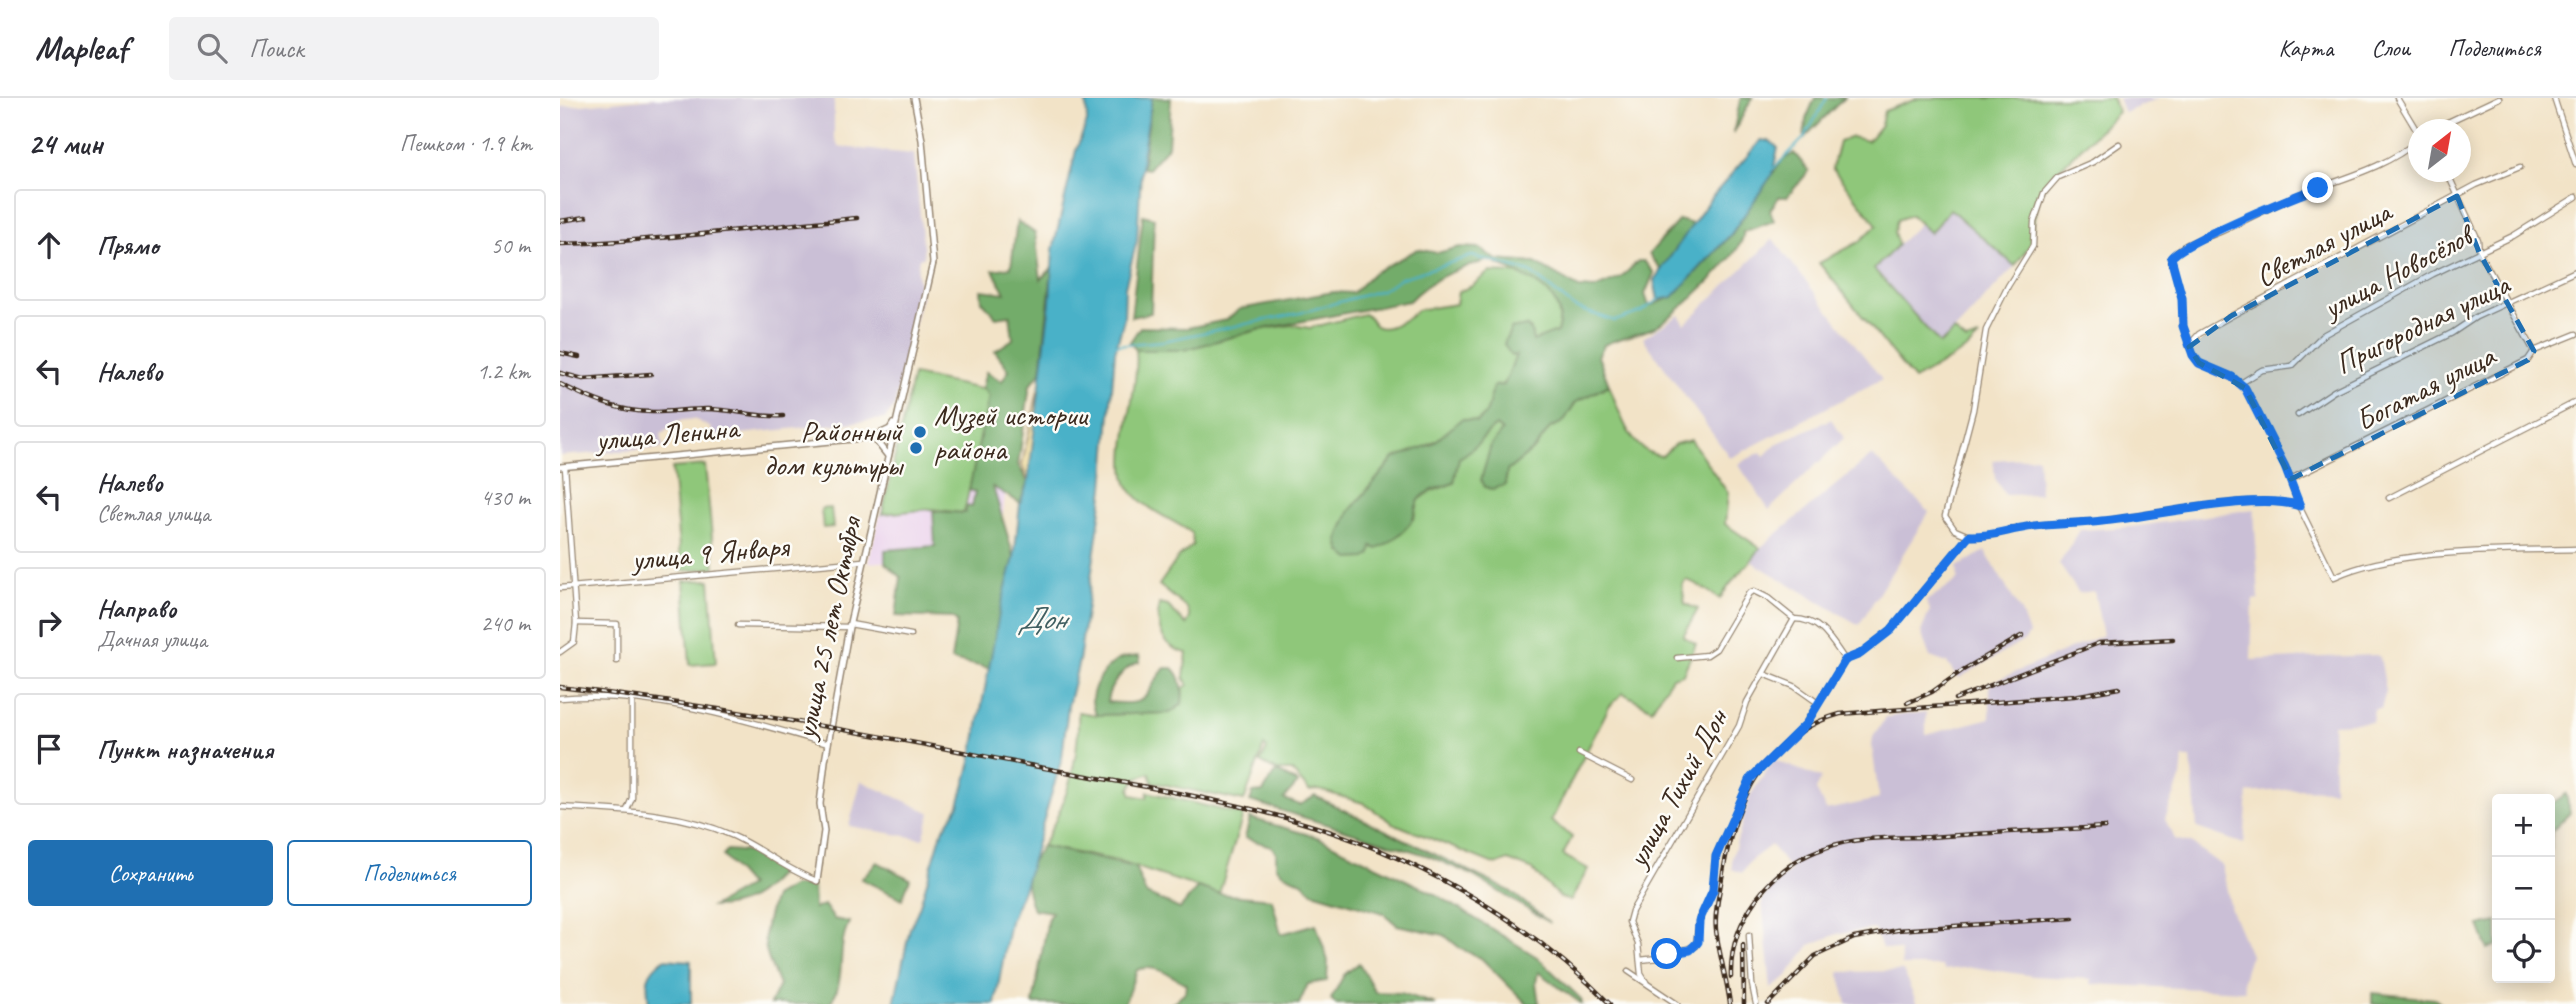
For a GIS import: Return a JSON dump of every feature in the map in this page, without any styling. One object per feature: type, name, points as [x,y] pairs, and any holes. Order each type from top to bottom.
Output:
[{"type":"street","name":"улица 25 лет Октября","points":[[817,881],[824,831],[820,804],[849,626],[933,263],[922,140],[914,98]]},
{"type":"street","points":[[2397,98],[2410,119]]},
{"type":"street","points":[[2454,119],[2499,98]]},
{"type":"street","points":[[2554,98],[2576,164]]},
{"type":"street","points":[[2119,144],[2093,162],[2058,177],[2044,193],[2034,222],[2033,246],[2008,286],[1986,330],[1973,410],[1945,516],[1955,530],[1969,536],[1990,536],[2040,525],[2104,521],[2249,502],[2283,502],[2300,506]]},
{"type":"street","points":[[2408,148],[2401,154],[2196,239],[2181,248],[2171,258],[2182,298],[2183,326],[2189,346],[2199,363],[2241,384],[2291,479],[2300,506],[2334,577],[2353,568],[2395,560],[2576,549]]},
{"type":"street","name":"Светлая улица","points":[[2189,346],[2192,340],[2231,316],[2457,196],[2520,167]]},
{"type":"street","points":[[2451,182],[2478,240],[2479,252],[2534,351]]},
{"type":"street","name":"улица Новосёлов","points":[[2241,384],[2262,370],[2292,366],[2323,335],[2513,236],[2576,197]]},
{"type":"street","name":"Пригородная улица","points":[[2298,415],[2333,391],[2576,271]]},
{"type":"street","name":"Богатая улица","points":[[2291,479],[2528,360],[2534,351],[2576,334]]},
{"type":"street","points":[[2389,498],[2576,402]]},
{"type":"street","points":[[888,456],[873,437],[890,429],[896,418]]},
{"type":"street","name":"улица Ленина","points":[[562,467],[873,437]]},
{"type":"street","points":[[560,652],[574,642],[576,623],[575,587],[562,467]]},
{"type":"street","points":[[1640,960],[1658,958],[1696,946],[1699,921],[1713,890],[1716,856],[1738,800],[1751,778],[1806,724],[1845,660],[1860,654],[1891,630],[1969,536]]},
{"type":"street","name":"улица 9 Января","points":[[560,588],[863,561]]},
{"type":"street","points":[[1677,657],[1707,655],[1716,649],[1749,593],[1754,591],[1768,598],[1794,620],[1806,619],[1816,624],[1845,660]]},
{"type":"street","name":"улица Тихий Дон","points":[[1646,982],[1641,974],[1640,960],[1629,922],[1632,911],[1739,726],[1747,702],[1794,620]]},
{"type":"street","points":[[576,623],[617,624],[617,661]]},
{"type":"street","points":[[738,625],[849,626],[911,635]]},
{"type":"street","points":[[1764,674],[1794,686],[1819,703]]},
{"type":"street","points":[[560,698],[591,695],[687,708],[828,744]]},
{"type":"street","points":[[627,810],[632,798],[632,699]]},
{"type":"street","points":[[1579,753],[1632,780]]},
{"type":"street","points":[[560,807],[627,810],[665,816],[730,834],[817,881]]},
{"type":"street","points":[[1749,934],[1756,1004]]},
{"type":"street","points":[[1628,971],[1677,1004]]},
{"type":"highlighted area","points":[[2457,196],[2479,252],[2534,351],[2528,360],[2291,479],[2245,388],[2199,363],[2189,347],[2231,316]]},
{"type":"shaded area","points":[[655,98],[834,98],[834,136],[839,147],[914,154],[924,257],[919,258],[917,273],[921,297],[894,407],[885,419],[712,437],[711,428],[694,419],[677,421],[661,434],[663,448],[560,456],[560,107]]},
{"type":"shaded area","points":[[2118,98],[2159,98],[2124,113]]},
{"type":"shaded area","points":[[1950,209],[2015,266],[1941,345],[1874,268],[1920,223],[1930,233]]},
{"type":"shaded area","points":[[1773,239],[1882,379],[1730,458],[1643,338],[1679,315],[1685,324]]},
{"type":"shaded area","points":[[1831,419],[1844,438],[1769,510],[1738,464],[1761,452],[1764,456],[1776,444]]},
{"type":"shaded area","points":[[1872,455],[1929,512],[1859,625],[1752,562],[1760,548]]},
{"type":"shaded area","points":[[2038,457],[2040,494],[2005,495],[1995,478],[1993,460]]},
{"type":"shaded area","points":[[894,458],[1007,480],[998,553],[868,563]]},
{"type":"shaded area","points":[[2254,509],[2259,599],[2253,600],[2251,660],[2376,655],[2380,657],[2386,691],[2381,709],[2374,709],[2372,722],[2333,724],[2334,790],[2294,789],[2248,793],[2244,844],[2197,828],[2191,758],[2183,758],[2181,777],[2165,819],[2174,839],[2191,843],[2222,866],[2231,910],[2250,955],[2243,980],[2245,991],[2091,984],[2091,979],[2034,976],[1972,967],[1943,970],[1942,966],[1902,966],[1900,951],[1882,948],[1874,929],[1837,934],[1810,945],[1787,976],[1771,989],[1762,900],[1770,887],[1791,871],[1771,845],[1751,860],[1742,873],[1732,869],[1732,858],[1750,796],[1774,760],[1821,778],[1816,790],[1826,810],[1879,799],[1872,746],[1873,737],[1886,717],[1926,712],[1926,735],[1990,718],[1990,683],[2103,635],[2094,591],[2079,593],[2059,564],[2080,530],[2132,527]]},
{"type":"shaded area","points":[[1985,551],[2021,612],[2029,634],[2025,640],[1959,678],[1947,663],[1930,657],[1921,632],[1930,610],[1926,601],[1958,580],[1957,567]]},
{"type":"shaded area","points":[[861,781],[931,813],[923,839],[849,826]]},
{"type":"shaded area","points":[[1903,971],[1917,1004],[1847,1004],[1839,972]]},
{"type":"green space","points":[[1152,98],[1171,98],[1168,146],[1148,169],[1142,168]]},
{"type":"green space","points":[[1752,98],[1733,134],[1740,100]]},
{"type":"green space","points":[[1815,98],[1844,98],[1804,138],[1806,119]]},
{"type":"green space","points":[[1919,98],[2112,98],[2118,112],[2052,176],[2038,196],[2030,245],[2015,266],[1950,209],[1930,233],[1911,215],[1897,220],[1894,232],[1898,245],[1874,269],[1940,344],[1954,331],[1966,341],[1979,337],[1967,349],[1914,380],[1819,263],[1859,242],[1877,225],[1832,168],[1839,142],[1852,137],[1868,141],[1881,125],[1884,111]]},
{"type":"green space","points":[[1794,153],[1809,171],[1787,197],[1779,197],[1770,210],[1774,221],[1743,232],[1734,253],[1722,267],[1693,297],[1664,321],[1649,330],[1604,345],[1598,356],[1609,385],[1576,402],[1563,422],[1550,428],[1535,448],[1507,471],[1505,485],[1492,489],[1485,487],[1481,480],[1491,445],[1502,431],[1496,426],[1459,458],[1454,483],[1435,489],[1422,497],[1408,526],[1382,547],[1377,549],[1372,546],[1371,554],[1366,558],[1350,559],[1341,551],[1338,540],[1349,512],[1394,458],[1432,444],[1462,419],[1477,422],[1482,418],[1487,411],[1494,386],[1504,385],[1516,355],[1511,356],[1504,344],[1511,329],[1526,326],[1531,330],[1533,341],[1557,332],[1560,317],[1557,305],[1550,295],[1527,278],[1489,260],[1446,275],[1409,301],[1257,330],[1184,350],[1136,350],[1130,342],[1140,327],[1187,328],[1226,320],[1240,309],[1333,292],[1353,293],[1373,273],[1418,249],[1437,253],[1460,247],[1479,248],[1497,260],[1535,263],[1579,288],[1594,289],[1621,278],[1638,261],[1644,261],[1654,273],[1645,294],[1649,306],[1673,297],[1731,235],[1781,161]]},
{"type":"green space","points":[[1143,215],[1154,218],[1151,313],[1131,317]]},
{"type":"green space","points":[[1679,220],[1693,224],[1661,270],[1649,254]]},
{"type":"green space","points":[[1017,221],[1035,233],[1041,279],[1052,268],[1041,372],[1030,385],[1018,465],[1028,482],[1020,503],[993,487],[1014,557],[989,668],[951,660],[957,622],[952,618],[896,616],[901,577],[885,563],[885,550],[935,546],[933,511],[965,513],[967,506],[972,507],[975,492],[969,490],[989,396],[982,387],[986,372],[1002,381],[1009,370],[995,351],[1013,339],[1010,315],[996,317],[982,301],[981,290],[1005,293],[993,270],[1011,267]]},
{"type":"green space","points":[[1489,272],[1518,274],[1545,288],[1559,313],[1557,332],[1532,342],[1530,336],[1511,329],[1504,344],[1516,354],[1515,360],[1508,378],[1490,395],[1489,411],[1477,422],[1470,420],[1423,448],[1394,458],[1349,512],[1338,540],[1341,552],[1372,545],[1382,547],[1414,518],[1419,500],[1430,492],[1454,483],[1458,457],[1469,451],[1496,426],[1502,431],[1491,451],[1485,471],[1485,487],[1492,489],[1506,480],[1507,471],[1535,448],[1550,428],[1563,422],[1576,402],[1609,385],[1627,430],[1641,447],[1662,456],[1675,444],[1691,440],[1728,493],[1725,524],[1760,548],[1720,599],[1689,581],[1686,580],[1682,585],[1685,604],[1698,609],[1683,636],[1696,644],[1683,674],[1672,677],[1652,709],[1623,693],[1609,707],[1551,821],[1572,837],[1563,855],[1588,869],[1571,900],[1561,898],[1531,869],[1508,860],[1496,865],[1395,824],[1363,803],[1319,790],[1309,791],[1292,771],[1277,771],[1260,762],[1267,749],[1264,746],[1244,801],[1152,782],[1150,773],[1136,778],[1130,789],[1132,795],[1147,798],[1148,792],[1243,815],[1219,894],[1117,861],[1042,846],[1058,815],[1070,782],[1077,747],[1078,712],[1097,715],[1170,713],[1182,704],[1183,688],[1188,685],[1184,677],[1187,653],[1172,647],[1162,636],[1159,604],[1168,606],[1186,625],[1190,618],[1187,608],[1159,585],[1178,558],[1193,545],[1192,533],[1143,503],[1130,489],[1125,478],[1125,443],[1135,383],[1136,350],[1184,350],[1257,330],[1292,325],[1310,328],[1364,314],[1380,328],[1392,326],[1417,310],[1456,304],[1458,292],[1472,286]]},
{"type":"green space","points":[[913,375],[1020,397],[1007,480],[973,473],[964,513],[932,509],[882,514]]},
{"type":"green space","points":[[705,465],[715,568],[681,571],[672,468]]},
{"type":"green space","points":[[831,508],[833,527],[823,528],[821,509]]},
{"type":"green space","points":[[710,580],[716,663],[690,665],[684,581]]},
{"type":"green space","points":[[1139,656],[1140,662],[1123,672],[1114,684],[1107,702],[1139,701],[1165,668],[1173,668],[1182,684],[1182,704],[1170,713],[1097,715],[1093,708],[1093,693],[1104,671],[1116,661]]},
{"type":"green space","points":[[1276,771],[1298,783],[1284,799],[1300,805],[1315,796],[1510,891],[1550,923],[1472,875],[1429,856],[1250,801],[1253,793],[1263,792]]},
{"type":"green space","points":[[2566,794],[2570,813],[2555,828],[2555,802]]},
{"type":"green space","points":[[1250,818],[1317,837],[1437,895],[1537,957],[1581,999],[1582,1004],[1538,972],[1536,983],[1539,1004],[1527,1004],[1481,958],[1461,949],[1444,935],[1397,925],[1383,913],[1313,892],[1302,882],[1282,873],[1276,866],[1276,852],[1271,846],[1245,838]]},
{"type":"green space","points":[[1042,846],[1135,867],[1146,894],[1180,909],[1198,887],[1219,894],[1272,899],[1281,934],[1316,924],[1328,961],[1327,981],[1308,984],[1299,1004],[1171,1004],[1185,992],[1186,984],[1162,971],[1143,968],[1137,970],[1124,1004],[1033,1004],[1048,918],[1052,912],[1033,909],[1026,884],[1028,869]]},
{"type":"green space","points":[[727,850],[751,852],[780,873],[750,899],[733,905],[712,907],[749,886],[723,856]]},
{"type":"green space","points":[[877,862],[910,879],[902,899],[861,879]]},
{"type":"green space","points":[[793,886],[813,886],[814,909],[824,905],[834,919],[849,922],[843,943],[838,985],[829,1004],[770,1004],[779,985],[766,951],[766,923],[774,897]]},
{"type":"green space","points":[[2492,923],[2492,947],[2488,949],[2479,926]]},
{"type":"green space","points":[[1359,963],[1375,992],[1401,993],[1435,1004],[1336,1004],[1331,999],[1344,975]]},
{"type":"green space","points":[[2372,993],[2435,999],[2441,1004],[2372,1004]]},
{"type":"sand","points":[[1038,390],[1036,433],[1028,482],[1022,465]]},
{"type":"water","name":"Дон","points":[[1086,98],[1152,98],[1142,156],[1137,240],[1125,287],[1124,319],[1115,352],[1104,488],[1062,758],[1024,887],[1010,921],[995,1004],[894,1004],[910,928],[919,908],[942,832],[959,805],[971,762],[1000,609],[1014,558],[1020,504],[1028,482],[1050,302],[1053,250],[1076,150],[1087,122]]},
{"type":"water","points":[[1761,140],[1770,141],[1778,148],[1772,175],[1731,234],[1673,297],[1658,300],[1654,280],[1711,198]]},
{"type":"water","points":[[664,959],[691,961],[691,1004],[649,1004],[648,978]]},
{"type":"waterway","points":[[1773,169],[1804,138],[1827,98]]},
{"type":"waterway","points":[[1116,345],[1163,341],[1300,313],[1382,290],[1401,278],[1472,256],[1530,272],[1575,308],[1615,321],[1641,312],[1659,299]]},
{"type":"railway","points":[[560,221],[586,217]]},
{"type":"railway","points":[[560,244],[671,237],[857,218]]},
{"type":"railway","points":[[560,353],[579,357]]},
{"type":"railway","points":[[560,373],[583,379],[651,374]]},
{"type":"railway","points":[[560,384],[628,410],[653,412],[717,409],[783,416]]},
{"type":"railway","points":[[1907,703],[1932,692],[1963,670],[2023,635]]},
{"type":"railway","points":[[1955,699],[2099,643],[2173,639]]},
{"type":"railway","points":[[560,687],[851,731],[1193,796],[1293,820],[1380,851],[1464,892],[1540,943],[1610,1004]]},
{"type":"railway","points":[[1730,1004],[1716,923],[1728,846],[1736,820],[1758,774],[1773,754],[1792,738],[1814,724],[1840,714],[2074,696],[2119,688]]},
{"type":"railway","points":[[1731,977],[1737,935],[1757,898],[1771,881],[1788,867],[1825,848],[1850,841],[1877,838],[2105,827]]},
{"type":"railway","points":[[1768,1004],[1815,956],[1854,938],[1897,930],[2073,918]]},
{"type":"railway","points":[[1743,945],[1744,1004]]},
{"type":"place","name":"Музей истории района","points":[[920,432]]},
{"type":"place","name":"Районный дом культуры","points":[[916,448]]},
{"type":"route","points":[[1667,954],[1676,950],[1690,950],[1698,942],[1699,921],[1711,900],[1712,872],[1716,856],[1738,800],[1751,778],[1787,739],[1806,724],[1845,660],[1860,654],[1891,630],[1916,598],[1932,584],[1958,553],[1969,536],[1982,537],[2024,527],[2104,521],[2249,502],[2283,502],[2300,506],[2285,467],[2250,404],[2245,388],[2232,377],[2199,363],[2193,355],[2183,326],[2182,298],[2171,258],[2196,239],[2219,232],[2318,188]]}]
